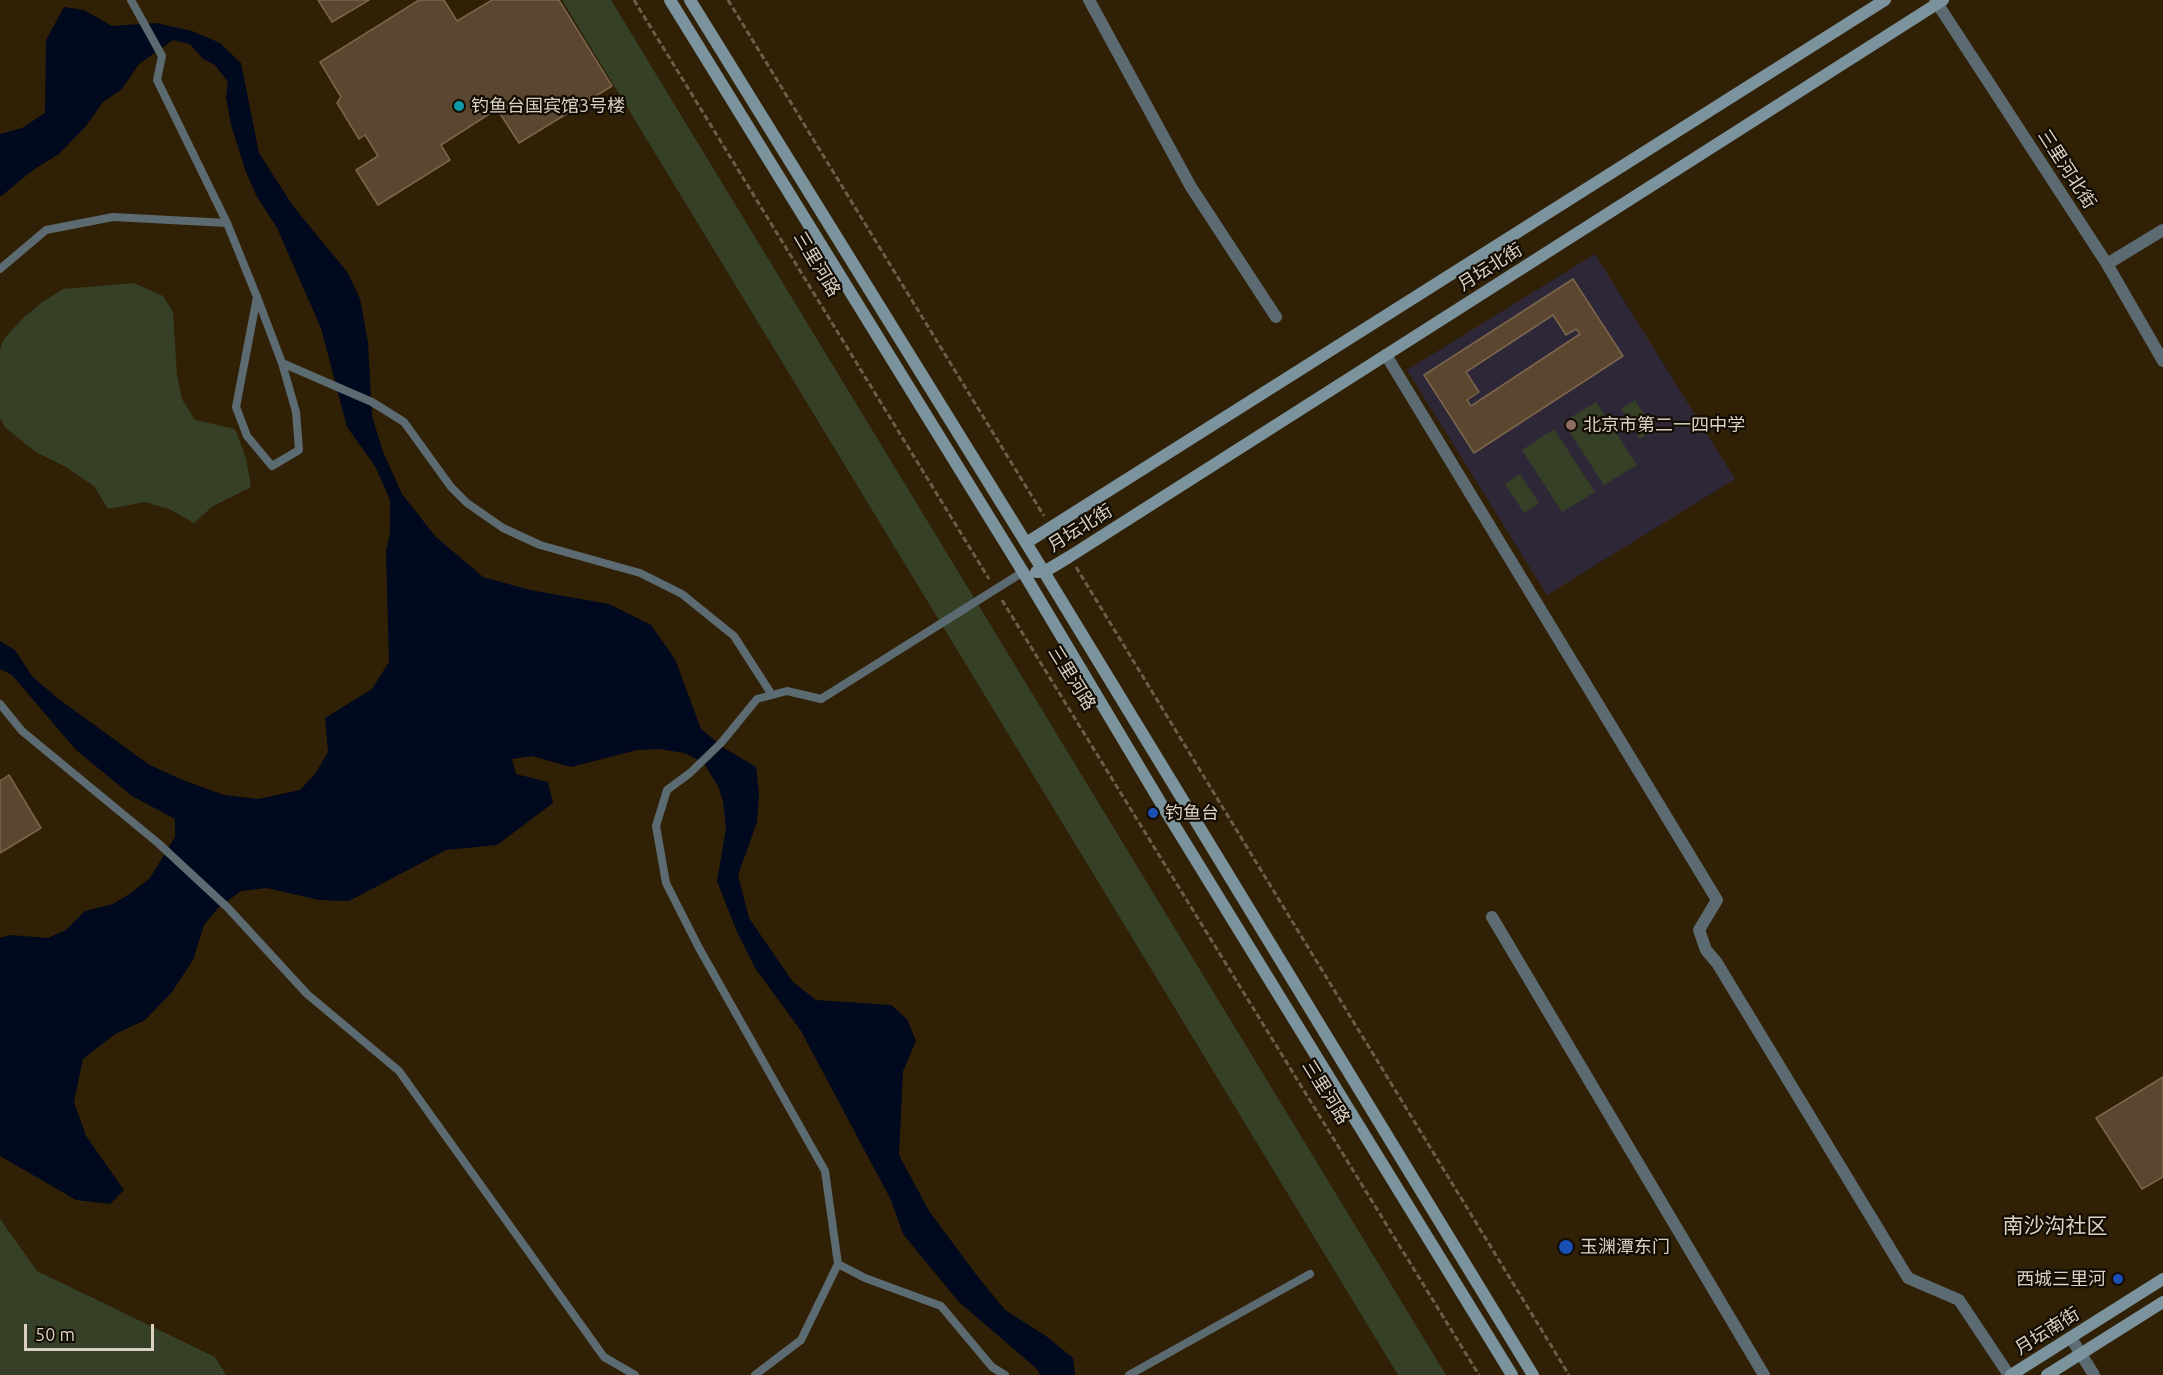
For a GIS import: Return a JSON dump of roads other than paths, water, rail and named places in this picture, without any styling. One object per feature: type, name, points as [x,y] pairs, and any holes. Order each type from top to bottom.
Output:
[{"type":"main road","name":"三里河路","points":[[669,0],[1023,572],[1168,815],[1512,1375]]},
{"type":"main road","name":"三里河路","points":[[690,0],[1044,572],[1533,1375]]},
{"type":"main road","name":"月坛北街","points":[[1885,0],[1026,543],[1023,572],[1044,572],[1069,557],[1939,1]]},
{"type":"main road","name":"月坛南街","points":[[2010,1375],[2163,1279]]},
{"type":"main road","name":"月坛南街","points":[[2046,1375],[2163,1302]]},
{"type":"street","points":[[1089,0],[1191,187],[1276,317]]},
{"type":"street","name":"三里河北街","points":[[1939,1],[2107,264],[2163,361]]},
{"type":"street","points":[[2107,264],[2163,230]]},
{"type":"street","points":[[1386,355],[1717,900],[1699,930],[1706,950],[1717,963],[1908,1278],[1959,1300],[2010,1375]]},
{"type":"street","points":[[1492,917],[1764,1375]]},
{"type":"street","points":[[2071,1338],[2094,1375]]},
{"type":"lane","points":[[130,0],[162,56],[157,80],[227,223],[257,297],[282,363],[296,412],[299,450],[272,466],[247,436],[236,407],[257,297]]},
{"type":"lane","points":[[0,268],[46,230],[113,217],[227,223]]},
{"type":"lane","points":[[282,363],[372,402],[404,422],[451,487],[467,503],[502,528],[540,545],[640,573],[682,594],[734,636],[772,695]]},
{"type":"lane","points":[[755,1375],[801,1340],[838,1264],[825,1171],[666,883],[656,826],[667,790],[690,773],[721,743],[757,699],[787,691],[821,699],[1023,572]]},
{"type":"lane","points":[[0,704],[22,731],[158,843],[228,908],[308,994],[399,1071],[604,1357],[635,1375]]},
{"type":"lane","points":[[838,1264],[865,1278],[941,1306],[992,1367],[1005,1375]]},
{"type":"lane","points":[[1129,1375],[1310,1274]]},
{"type":"water","points":[[64,7],[84,10],[112,26],[156,23],[192,31],[220,43],[241,63],[259,153],[293,206],[348,273],[360,299],[368,342],[372,416],[383,452],[402,494],[435,536],[483,577],[530,590],[609,604],[651,625],[675,659],[701,729],[724,748],[756,767],[759,794],[757,822],[738,875],[749,918],[793,982],[816,1000],[891,1005],[907,1019],[916,1041],[903,1071],[899,1155],[929,1211],[978,1277],[1005,1310],[1046,1336],[1073,1358],[1075,1375],[1040,1375],[1037,1369],[959,1302],[903,1234],[891,1200],[801,1031],[755,968],[737,932],[717,881],[726,828],[723,801],[718,786],[703,762],[684,753],[659,749],[637,750],[571,767],[532,756],[512,759],[516,774],[548,782],[553,803],[497,845],[446,850],[349,901],[319,900],[267,888],[241,891],[218,908],[204,925],[193,960],[172,992],[145,1020],[115,1034],[83,1059],[74,1102],[86,1136],[124,1190],[110,1204],[76,1200],[0,1156],[0,938],[10,935],[48,938],[66,930],[85,911],[113,904],[131,893],[150,878],[175,837],[175,819],[132,796],[76,750],[12,675],[0,669],[0,641],[15,650],[32,676],[56,697],[148,764],[180,779],[224,795],[258,799],[300,790],[315,774],[328,752],[325,718],[372,689],[389,662],[386,551],[390,533],[390,500],[375,466],[347,427],[321,328],[277,228],[256,195],[246,172],[231,125],[226,97],[228,82],[215,65],[203,59],[190,44],[173,40],[139,64],[122,89],[103,102],[86,126],[59,154],[33,170],[0,197],[0,134],[22,128],[45,113],[46,40]]},
{"type":"place","name":"钓鱼台国宾馆3号楼","points":[[459,106]]},
{"type":"place","name":"北京市第二一四中学","points":[[1571,425]]},
{"type":"place","name":"钓鱼台","points":[[1153,813]]},
{"type":"place","name":"玉渊潭东门","points":[[1566,1247]]},
{"type":"place","name":"西城三里河","points":[[2118,1279]]},
{"type":"district","name":"南沙沟社区","points":[[2055,1226]]}]
